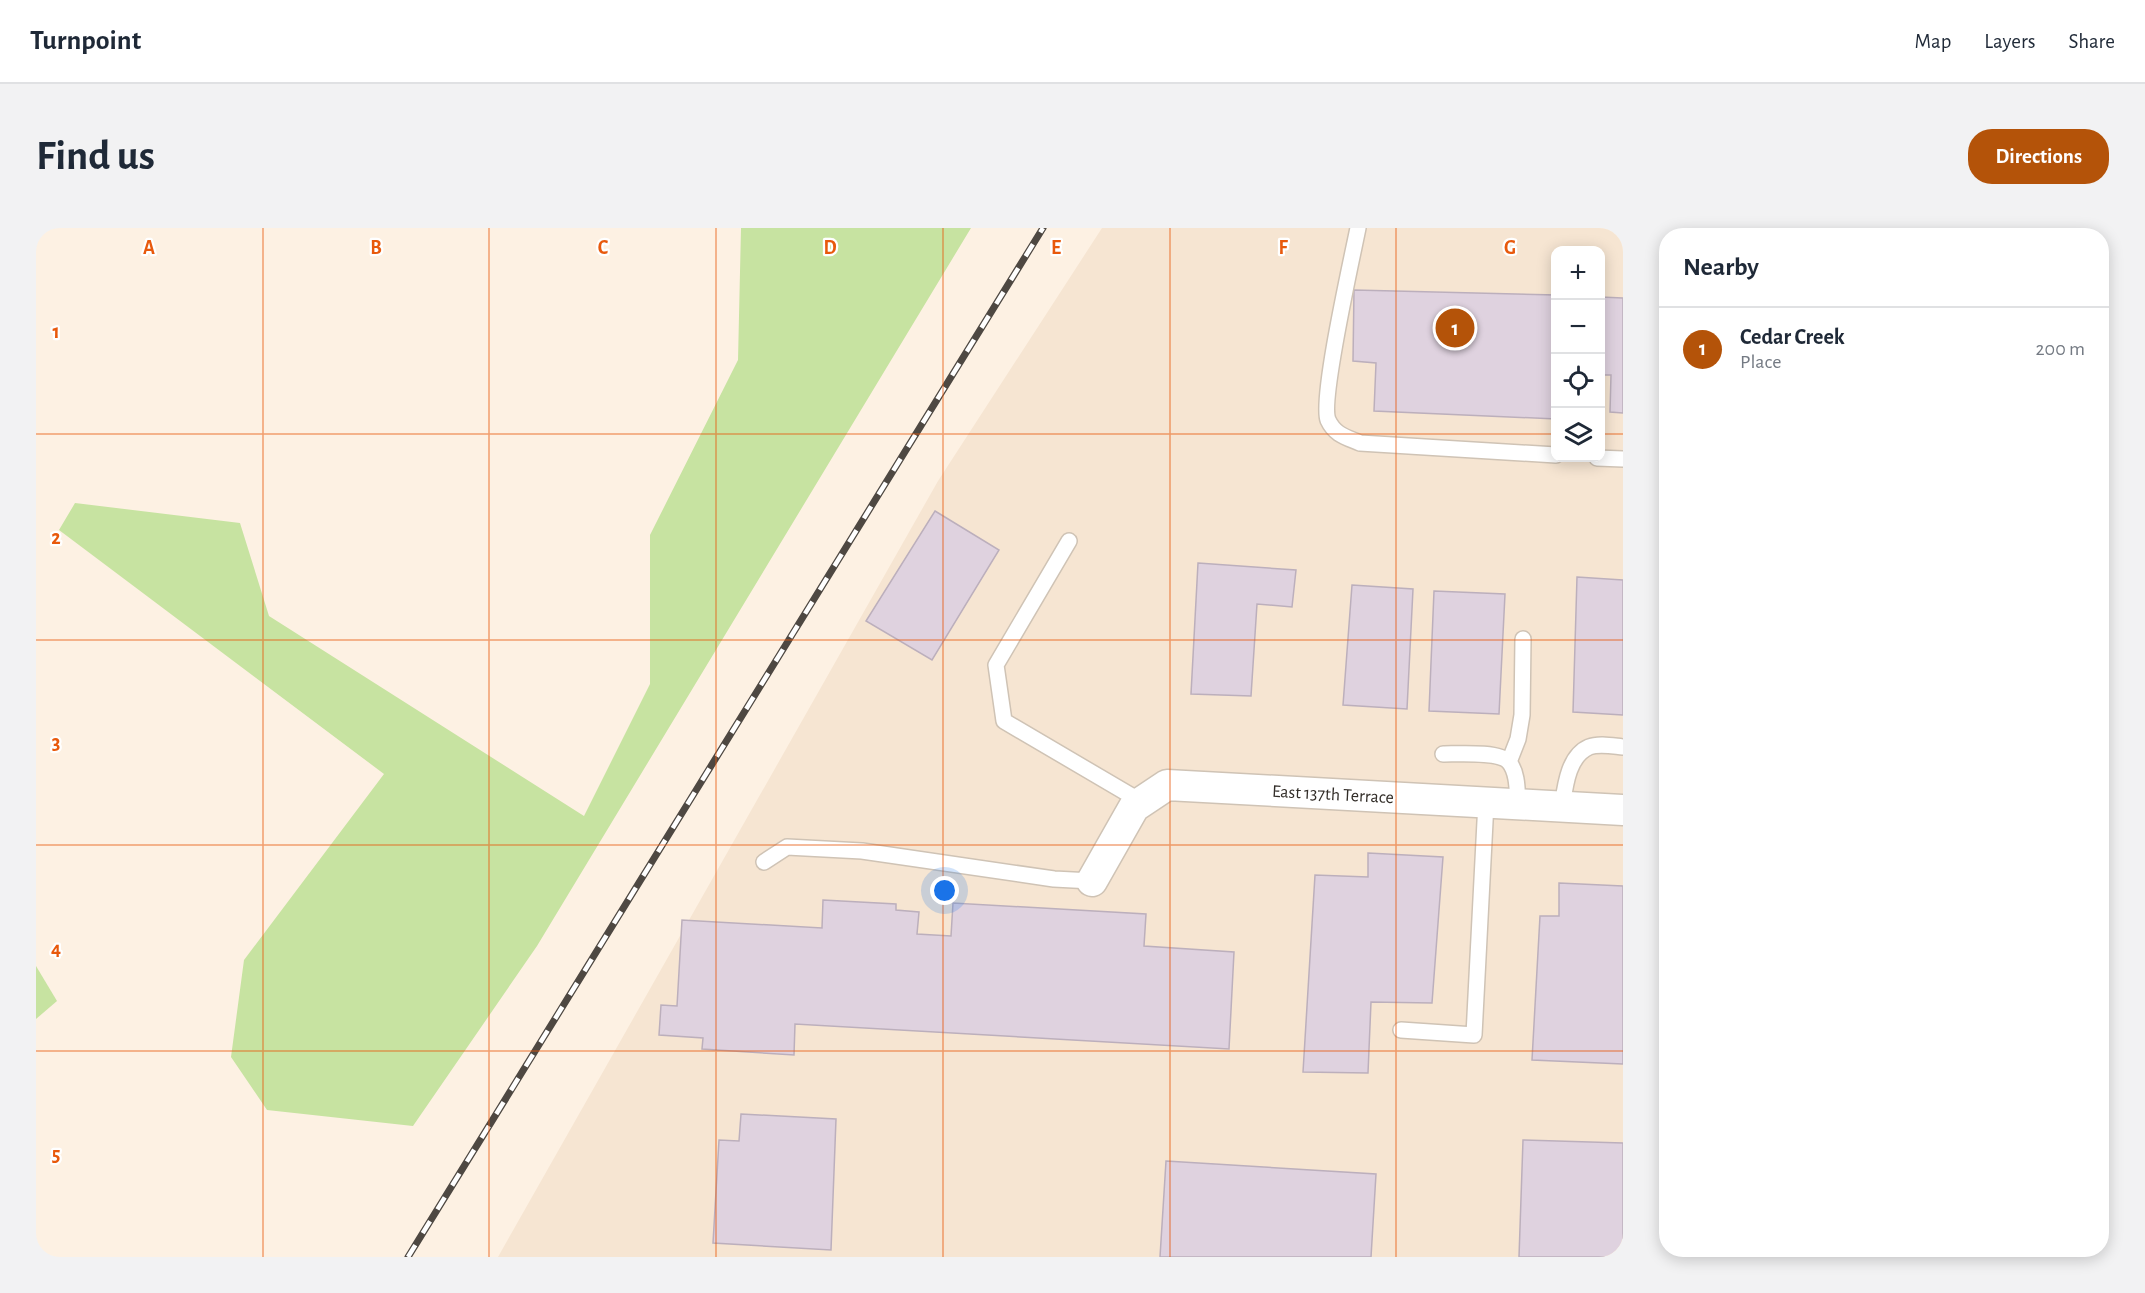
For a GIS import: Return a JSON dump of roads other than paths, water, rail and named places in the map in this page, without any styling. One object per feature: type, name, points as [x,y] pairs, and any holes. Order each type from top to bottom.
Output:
[{"type":"street","name":"East 137th Terrace","points":[[1092,881],[1134,807],[1167,785],[1623,810]]},
{"type":"lane","points":[[1358,228],[1330,374],[1327,417],[1336,434],[1360,443],[1551,455]]},
{"type":"lane","points":[[1605,458],[1623,459]]},
{"type":"lane","points":[[1069,542],[996,665],[1004,722],[1142,802]]},
{"type":"lane","points":[[1509,762],[1518,740],[1522,715],[1523,639]]},
{"type":"lane","points":[[1562,807],[1565,782],[1578,754],[1588,747],[1623,747]]},
{"type":"lane","points":[[1443,754],[1498,756],[1509,762],[1515,777],[1518,804]]},
{"type":"lane","points":[[1401,1030],[1474,1035],[1486,802]]},
{"type":"lane","points":[[764,862],[787,847],[862,851],[1053,879],[1092,881]]},
{"type":"railway","points":[[408,1257],[1043,228]]},
{"type":"place","name":"Cedar Creek","points":[[1455,328]]}]
